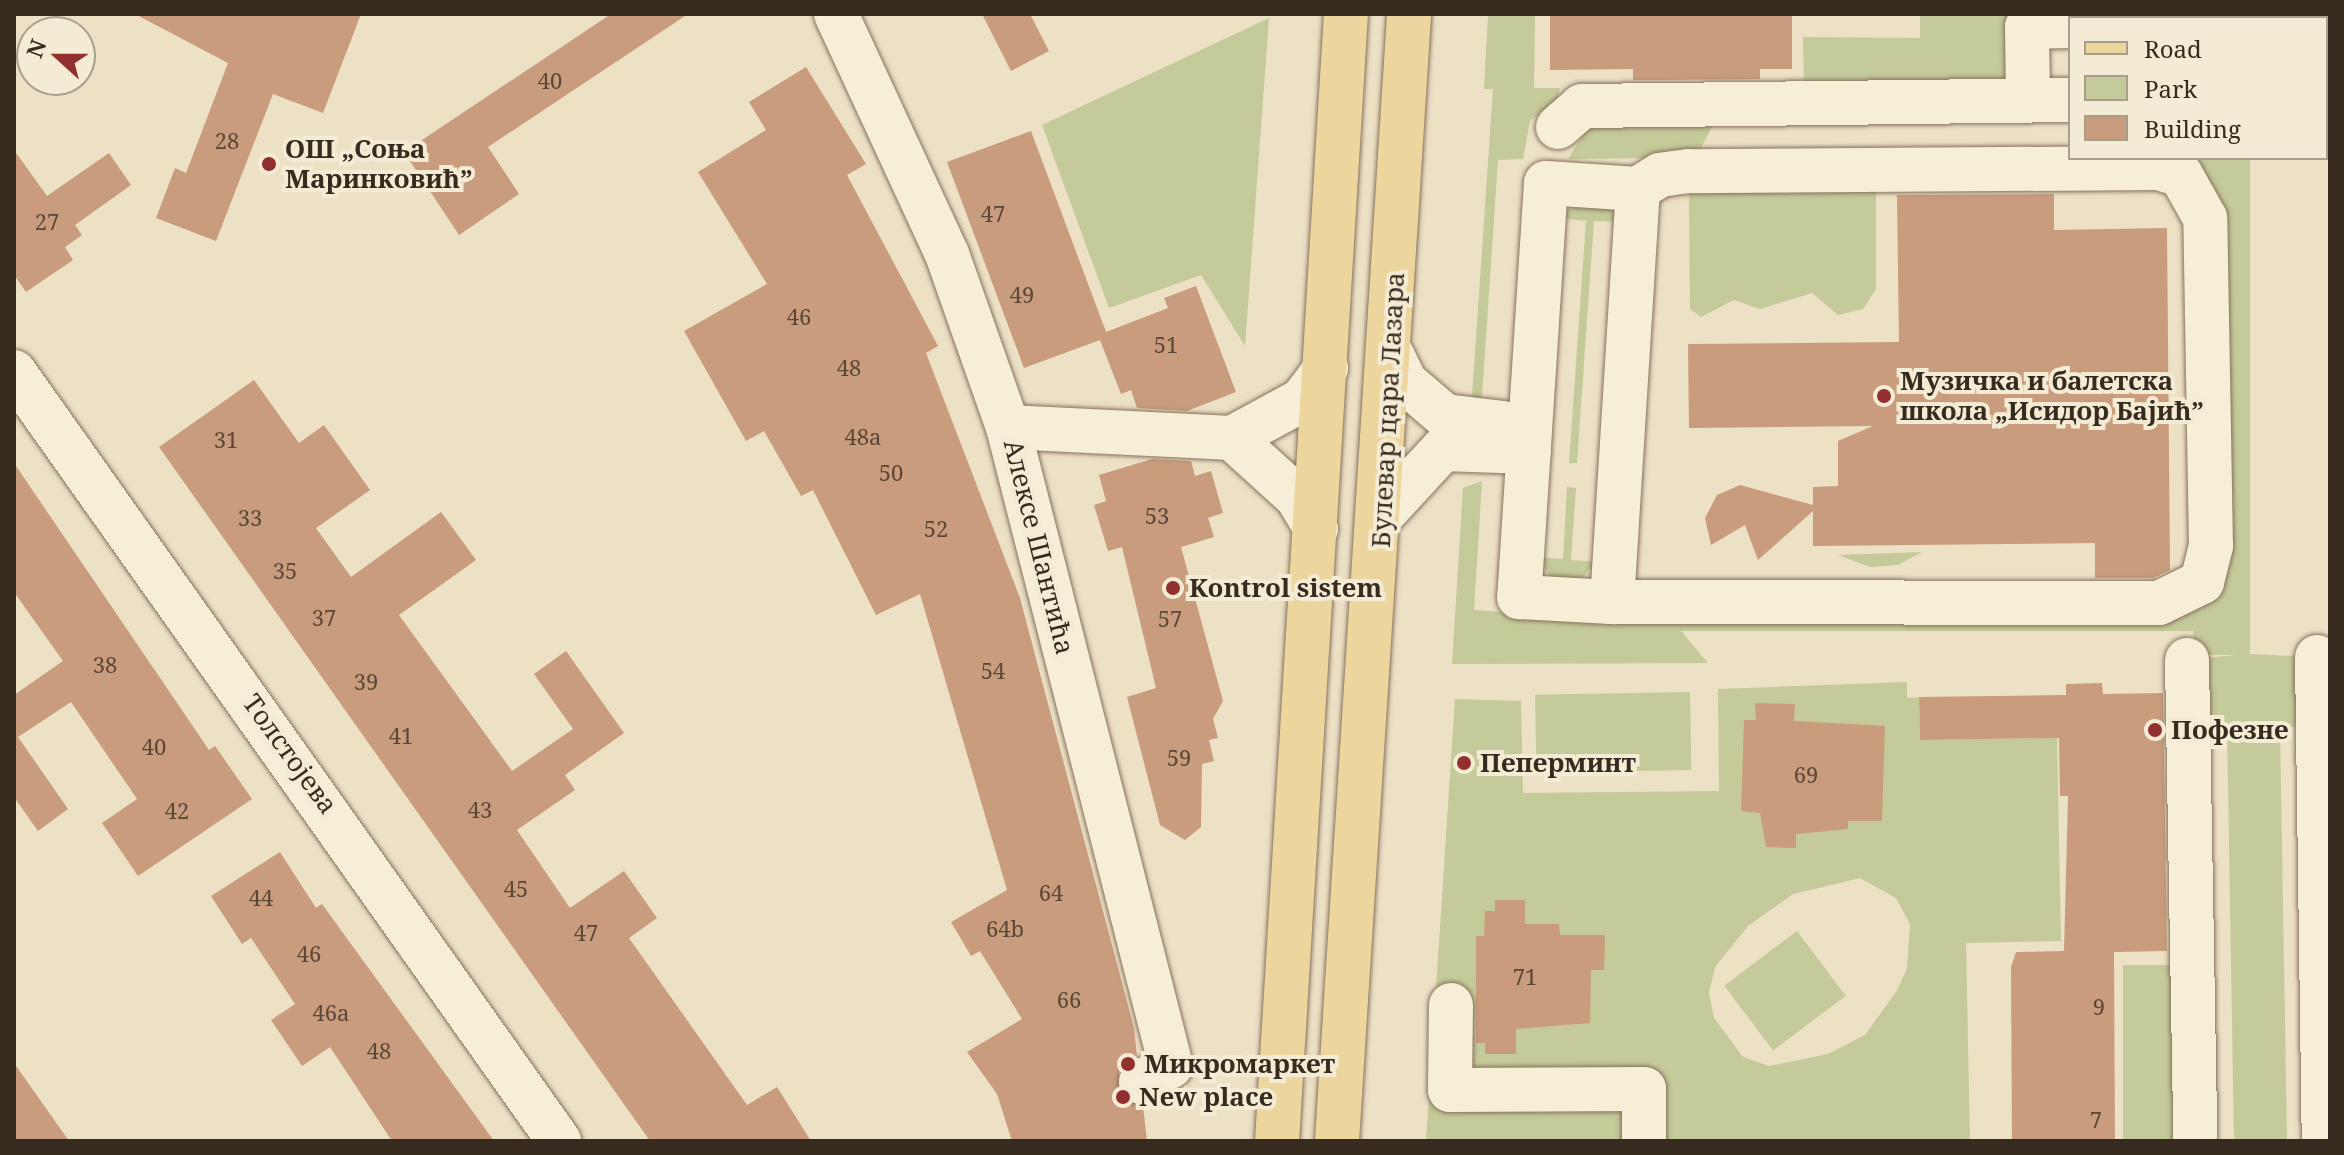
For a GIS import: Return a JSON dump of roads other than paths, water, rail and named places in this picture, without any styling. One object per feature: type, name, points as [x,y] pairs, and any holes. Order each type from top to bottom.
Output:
[{"type":"main road","points":[[1277,1141],[1346,14]]},
{"type":"main road","name":"Булевар цара Лазара","points":[[1337,1141],[1382,515],[1409,14]]},
{"type":"street","name":"Алексе Шантића","points":[[836,14],[947,254],[1008,427],[1171,1066],[1141,1082]]},
{"type":"street","points":[[1570,116],[2049,100],[2027,27],[2068,26]]},
{"type":"street","points":[[2158,168],[2181,175],[2205,218],[2211,546],[2202,582],[2159,603],[1612,602],[1519,597],[1530,438],[1546,183],[1638,189],[1660,175],[1688,171],[2158,168]]},
{"type":"street","points":[[1612,602],[1638,189]]},
{"type":"street","points":[[1392,355],[1405,382],[1445,416],[1530,438]]},
{"type":"street","points":[[1008,427],[1232,438],[1302,400],[1326,368]]},
{"type":"street","name":"Толстојева","points":[[14,372],[559,1141]]},
{"type":"street","points":[[1232,438],[1297,497],[1316,529]]},
{"type":"street","points":[[1382,515],[1443,449],[1530,438]]},
{"type":"street","points":[[2317,657],[2324,1141]]},
{"type":"street","points":[[2187,660],[2195,1141]]},
{"type":"street","points":[[1451,1005],[1450,1090],[1644,1089],[1644,1141]]},
{"type":"place","name":"ОШ „Соња Маринковић”","points":[[269,164]]},
{"type":"place","name":"Музичка и балетска школа „Исидор Бајић”","points":[[1884,396]]},
{"type":"place","name":"Kontrol sistem","points":[[1173,588]]},
{"type":"place","name":"Пофезне","points":[[2155,730]]},
{"type":"place","name":"Пеперминт","points":[[1464,763]]},
{"type":"place","name":"Микромаркет","points":[[1128,1064]]},
{"type":"place","name":"New place","points":[[1123,1097]]}]
